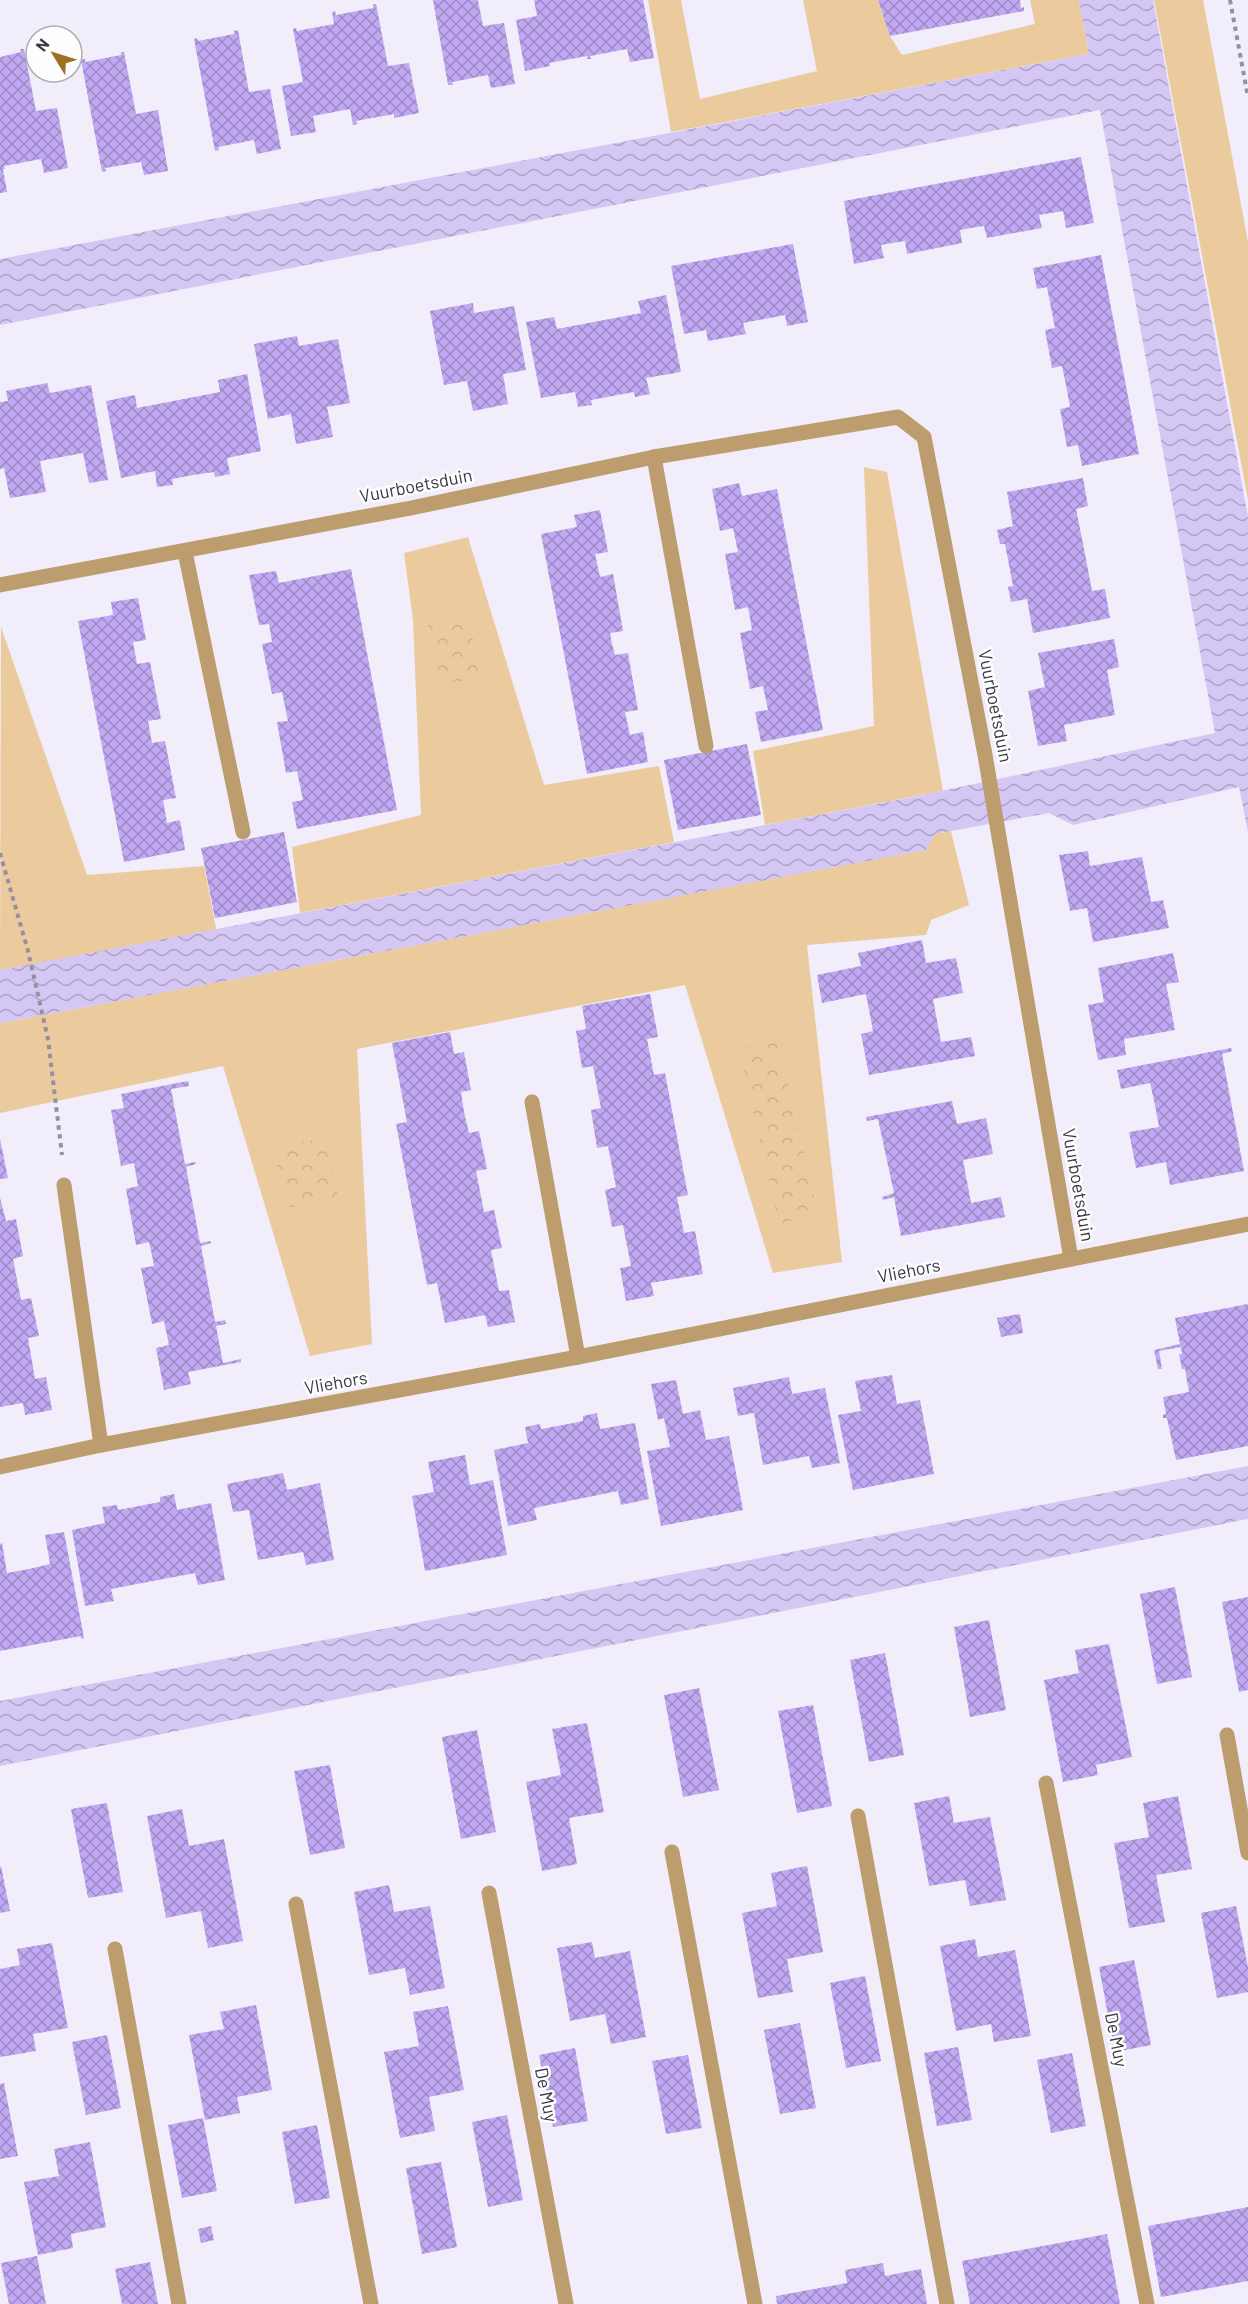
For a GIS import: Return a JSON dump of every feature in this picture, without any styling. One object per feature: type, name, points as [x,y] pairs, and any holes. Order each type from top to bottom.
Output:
[{"type":"street","name":"Vuurboetsduin","points":[[0,585],[184,552],[654,457],[898,417],[924,437],[985,755],[1071,1259]]},
{"type":"street","points":[[654,457],[706,746]]},
{"type":"street","points":[[184,552],[243,832]]},
{"type":"street","points":[[532,1102],[578,1357]]},
{"type":"street","points":[[64,1185],[101,1445]]},
{"type":"street","name":"Vliehors","points":[[0,1467],[101,1445],[578,1357],[1248,1224]]},
{"type":"street","points":[[1227,1735],[1248,1853]]},
{"type":"street","name":"De Muy","points":[[1046,1783],[1147,2304]]},
{"type":"street","points":[[858,1816],[947,2304]]},
{"type":"street","points":[[672,1852],[755,2304]]},
{"type":"street","name":"De Muy","points":[[489,1893],[566,2304]]},
{"type":"street","points":[[296,1904],[371,2304]]},
{"type":"street","points":[[115,1949],[179,2304]]},
{"type":"path","points":[[1230,0],[1248,97]]},
{"type":"path","points":[[0,853],[28,951],[48,1039],[57,1101],[64,1185]]},
{"type":"green space","points":[[648,0],[681,0],[700,99],[817,71],[803,0],[878,0],[890,36],[902,55],[1035,24],[1030,0],[1079,0],[1089,54],[671,132]]},
{"type":"green space","points":[[1154,0],[1203,0],[1248,242],[1248,500]]},
{"type":"green space","points":[[864,467],[887,472],[943,791],[765,825],[753,751],[874,726]]},
{"type":"green space","points":[[468,537],[544,785],[659,766],[674,842],[300,913],[292,847],[421,815],[413,620],[404,553]]},
{"type":"green space","points":[[468,614],[480,678],[439,685],[427,622]]},
{"type":"green space","points":[[1,627],[87,875],[204,866],[217,933],[0,970]]},
{"type":"green space","points":[[951,831],[969,905],[931,920],[926,935],[807,945],[842,1262],[773,1273],[685,985],[357,1049],[372,1344],[310,1356],[223,1066],[0,1113],[0,1023],[925,850],[935,834]]},
{"type":"green space","points":[[778,1039],[818,1215],[779,1224],[739,1049]]},
{"type":"green space","points":[[328,1138],[338,1199],[284,1208],[274,1146]]},
{"type":"water","points":[[1079,0],[1153,0],[1248,517],[1248,832],[1239,787],[1073,825],[1049,813],[935,834],[926,850],[0,1023],[0,970],[908,798],[1215,733],[1100,110],[0,325],[0,259],[1089,54]]},
{"type":"water","points":[[1248,1466],[1248,1519],[0,1766],[0,1701]]},
{"type":"building","points":[[433,0],[478,0],[483,26],[504,23],[515,84],[491,88],[488,75],[452,82],[453,85],[448,85]]},
{"type":"building","points":[[534,0],[643,0],[654,58],[630,62],[627,49],[590,56],[591,59],[587,59],[587,56],[549,63],[550,66],[525,71],[516,20],[537,16]]},
{"type":"building","points":[[878,0],[1020,0],[1024,11],[890,36]]},
{"type":"building","points":[[373,4],[376,4],[388,66],[409,63],[419,113],[394,118],[394,114],[356,121],[357,124],[353,125],[350,109],[313,116],[316,132],[291,136],[282,86],[303,82],[293,29],[296,28],[297,31],[334,24],[332,12],[335,11],[336,15],[373,8]]},
{"type":"building","points":[[238,30],[249,92],[270,89],[281,149],[257,154],[254,140],[218,147],[219,150],[215,151],[194,39],[197,38],[198,41],[234,34],[234,31]]},
{"type":"building","points":[[20,49],[24,49],[24,84],[31,84],[36,111],[57,108],[68,168],[44,173],[41,159],[4,166],[7,192],[0,193],[0,57],[21,52]]},
{"type":"building","points":[[121,52],[124,52],[136,114],[158,110],[168,171],[144,175],[141,162],[105,168],[106,171],[102,172],[84,76],[84,59],[85,62],[121,55]]},
{"type":"building","points":[[1081,157],[1094,223],[1066,228],[1063,211],[1039,215],[1042,228],[987,238],[984,226],[960,230],[962,243],[907,254],[905,241],[881,245],[884,258],[854,264],[844,201]]},
{"type":"building","points":[[793,244],[808,322],[787,326],[785,315],[743,323],[746,334],[708,341],[706,330],[684,334],[671,266]]},
{"type":"building","points":[[1101,255],[1139,454],[1082,466],[1078,445],[1067,447],[1060,409],[1070,407],[1066,385],[1062,366],[1052,368],[1045,330],[1055,328],[1047,287],[1037,289],[1033,268]]},
{"type":"building","points":[[666,295],[681,372],[646,378],[650,394],[635,397],[634,392],[591,400],[592,405],[578,407],[575,392],[541,398],[526,322],[554,317],[557,329],[641,313],[638,301]]},
{"type":"building","points":[[473,303],[474,313],[514,306],[526,370],[503,374],[508,404],[473,411],[467,381],[444,385],[430,311]]},
{"type":"building","points":[[297,336],[299,346],[338,339],[350,403],[327,407],[333,437],[296,444],[291,414],[268,419],[254,344]]},
{"type":"building","points":[[247,374],[261,451],[227,458],[230,474],[215,477],[214,472],[193,475],[172,479],[173,485],[157,487],[155,471],[121,478],[106,401],[135,395],[137,408],[220,392],[218,380]]},
{"type":"building","points":[[47,383],[50,393],[91,385],[108,480],[89,483],[83,453],[40,461],[46,492],[10,498],[4,468],[0,469],[0,402],[8,401],[6,391]]},
{"type":"building","points":[[1083,478],[1088,506],[1076,509],[1092,591],[1105,589],[1110,618],[1033,633],[1027,599],[1011,602],[1008,587],[1013,586],[1005,544],[1000,544],[997,530],[1013,526],[1007,492]]},
{"type":"building","points":[[739,483],[742,496],[777,489],[823,730],[761,742],[755,712],[768,710],[763,686],[750,689],[740,633],[752,630],[748,607],[735,610],[725,554],[738,552],[733,528],[720,531],[712,489]]},
{"type":"building","points":[[600,510],[608,552],[595,554],[600,577],[613,574],[623,631],[610,633],[612,644],[615,655],[628,653],[638,710],[625,712],[630,735],[643,732],[648,762],[587,774],[541,534],[577,527],[574,515]]},
{"type":"building","points":[[351,569],[397,810],[297,829],[292,802],[303,800],[297,771],[286,773],[277,722],[288,721],[282,692],[272,694],[262,644],[272,642],[269,624],[259,625],[249,575],[276,571],[279,583]]},
{"type":"building","points":[[138,598],[146,640],[133,642],[137,664],[150,662],[161,719],[148,721],[152,743],[165,741],[176,798],[163,800],[167,823],[180,820],[185,850],[124,862],[78,621],[113,615],[111,602]]},
{"type":"building","points":[[1114,639],[1119,667],[1107,670],[1115,715],[1064,725],[1067,741],[1038,746],[1028,691],[1045,687],[1038,653]]},
{"type":"building","points":[[747,744],[761,815],[678,830],[664,760]]},
{"type":"building","points":[[284,832],[297,902],[215,918],[201,848]]},
{"type":"building","points":[[1088,851],[1090,866],[1142,857],[1151,902],[1163,900],[1169,928],[1093,942],[1087,908],[1070,911],[1059,855]]},
{"type":"building","points":[[922,940],[926,963],[956,958],[963,993],[933,999],[941,1042],[971,1037],[975,1056],[869,1075],[861,1034],[873,1031],[866,994],[822,1003],[817,975],[861,966],[858,953]]},
{"type":"building","points":[[1173,953],[1179,982],[1166,984],[1175,1030],[1124,1039],[1126,1055],[1098,1060],[1088,1005],[1104,1002],[1098,968]]},
{"type":"building","points":[[650,994],[658,1037],[647,1039],[654,1075],[665,1073],[688,1195],[677,1197],[684,1233],[695,1231],[703,1274],[651,1283],[654,1296],[626,1301],[620,1268],[631,1266],[623,1225],[612,1227],[605,1190],[616,1187],[608,1146],[597,1148],[591,1110],[601,1108],[593,1066],[582,1068],[576,1031],[586,1029],[582,1006]]},
{"type":"building","points":[[450,1032],[454,1054],[464,1052],[471,1090],[461,1092],[464,1112],[469,1133],[479,1131],[487,1169],[476,1171],[484,1212],[494,1210],[502,1248],[491,1250],[499,1291],[509,1290],[515,1322],[488,1327],[485,1315],[445,1323],[437,1283],[427,1285],[396,1124],[407,1122],[392,1043]]},
{"type":"building","points":[[1231,1048],[1232,1051],[1222,1054],[1244,1171],[1170,1185],[1166,1162],[1136,1168],[1129,1132],[1159,1127],[1155,1105],[1150,1083],[1121,1089],[1117,1070]]},
{"type":"building","points":[[188,1081],[189,1086],[171,1089],[185,1164],[195,1162],[196,1164],[186,1167],[200,1243],[210,1241],[211,1243],[201,1246],[215,1322],[225,1320],[226,1324],[216,1326],[223,1363],[241,1359],[241,1362],[188,1372],[191,1384],[164,1390],[156,1348],[169,1345],[164,1321],[152,1324],[141,1268],[154,1266],[152,1255],[149,1242],[136,1245],[126,1189],[138,1186],[134,1163],[121,1166],[111,1110],[124,1108],[121,1094]]},
{"type":"building","points":[[952,1101],[957,1124],[986,1118],[993,1154],[963,1160],[971,1203],[1001,1197],[1005,1217],[901,1236],[894,1197],[883,1200],[882,1197],[894,1193],[878,1119],[867,1121],[866,1117]]},
{"type":"building","points":[[0,1139],[8,1178],[0,1179]]},
{"type":"building","points":[[0,1198],[6,1221],[16,1219],[23,1256],[13,1259],[17,1280],[21,1300],[31,1298],[39,1336],[28,1338],[35,1379],[46,1377],[52,1410],[25,1415],[23,1403],[0,1407]]},
{"type":"building","points":[[1248,1304],[1248,1446],[1176,1460],[1167,1418],[1163,1418],[1166,1414],[1163,1397],[1189,1392],[1185,1369],[1182,1369],[1179,1354],[1182,1354],[1181,1347],[1159,1351],[1162,1369],[1158,1369],[1154,1350],[1180,1344],[1175,1318]]},
{"type":"building","points":[[1020,1314],[1023,1333],[1001,1337],[997,1318]]},
{"type":"building","points":[[892,1375],[897,1404],[920,1400],[934,1474],[853,1490],[838,1415],[861,1411],[855,1381]]},
{"type":"building","points":[[789,1377],[792,1394],[825,1388],[840,1463],[812,1468],[809,1456],[763,1465],[754,1413],[738,1416],[733,1388]]},
{"type":"building","points":[[676,1380],[683,1414],[700,1410],[706,1440],[729,1436],[743,1510],[661,1526],[647,1451],[670,1447],[664,1418],[658,1420],[651,1384]]},
{"type":"building","points":[[597,1413],[600,1429],[635,1423],[649,1499],[621,1505],[618,1491],[534,1508],[537,1520],[508,1526],[494,1450],[528,1443],[525,1427],[540,1424],[541,1429],[563,1425],[583,1421],[583,1416]]},
{"type":"building","points":[[465,1455],[470,1485],[493,1480],[507,1555],[425,1571],[412,1496],[434,1492],[428,1462]]},
{"type":"building","points":[[283,1473],[287,1490],[320,1483],[334,1560],[306,1565],[303,1552],[258,1560],[249,1510],[233,1512],[227,1484]]},
{"type":"building","points":[[174,1494],[177,1510],[211,1503],[225,1580],[198,1585],[195,1573],[111,1589],[114,1601],[85,1606],[72,1530],[105,1523],[102,1507],[117,1505],[118,1510],[160,1502],[160,1497]]},
{"type":"building","points":[[64,1532],[84,1638],[81,1639],[81,1636],[0,1651],[0,1544],[2,1543],[7,1573],[29,1569],[50,1564],[45,1535]]},
{"type":"building","points":[[1175,1587],[1192,1677],[1157,1684],[1140,1594]]},
{"type":"building","points":[[1248,1597],[1248,1690],[1239,1692],[1222,1602]]},
{"type":"building","points":[[989,1620],[1006,1710],[970,1717],[954,1627]]},
{"type":"building","points":[[1109,1644],[1132,1757],[1096,1765],[1098,1775],[1063,1782],[1044,1680],[1079,1673],[1075,1650]]},
{"type":"building","points":[[885,1653],[904,1755],[869,1762],[850,1660]]},
{"type":"building","points":[[699,1688],[719,1790],[683,1797],[664,1695]]},
{"type":"building","points":[[813,1705],[832,1806],[797,1813],[778,1711]]},
{"type":"building","points":[[587,1723],[604,1812],[569,1818],[577,1864],[542,1871],[526,1782],[561,1775],[552,1729]]},
{"type":"building","points":[[477,1730],[496,1832],[461,1839],[442,1737]]},
{"type":"building","points":[[330,1765],[345,1848],[310,1855],[294,1771]]},
{"type":"building","points":[[949,1796],[954,1823],[990,1817],[1006,1900],[970,1906],[965,1880],[929,1886],[914,1803]]},
{"type":"building","points":[[1178,1796],[1192,1869],[1156,1875],[1165,1922],[1129,1928],[1114,1843],[1149,1837],[1143,1803]]},
{"type":"building","points":[[107,1803],[123,1892],[88,1898],[71,1809]]},
{"type":"building","points":[[182,1809],[189,1846],[224,1839],[243,1941],[208,1948],[201,1911],[166,1918],[147,1816]]},
{"type":"building","points":[[807,1866],[823,1952],[787,1959],[793,1992],[758,1998],[742,1913],[777,1906],[771,1873]]},
{"type":"building","points":[[0,1867],[10,1911],[0,1913]]},
{"type":"building","points":[[389,1885],[394,1912],[430,1906],[445,1988],[410,1995],[405,1968],[369,1975],[354,1892]]},
{"type":"building","points":[[1236,1906],[1248,1967],[1248,1992],[1217,1998],[1201,1913]]},
{"type":"building","points":[[975,1939],[978,1957],[1015,1950],[1031,2036],[994,2042],[991,2024],[956,2031],[940,1946]]},
{"type":"building","points":[[592,1942],[595,1958],[630,1951],[646,2037],[611,2044],[605,2014],[570,2021],[557,1948]]},
{"type":"building","points":[[52,1943],[68,2028],[33,2034],[36,2051],[0,2057],[0,1969],[20,1965],[17,1949]]},
{"type":"building","points":[[1134,1960],[1151,2045],[1115,2052],[1099,1967]]},
{"type":"building","points":[[865,1976],[881,2061],[846,2068],[830,1983]]},
{"type":"building","points":[[256,2005],[272,2090],[237,2097],[240,2113],[205,2120],[189,2035],[224,2029],[220,2012]]},
{"type":"building","points":[[448,2006],[464,2090],[429,2097],[435,2131],[400,2138],[384,2052],[419,2046],[413,2012]]},
{"type":"building","points":[[800,2023],[816,2108],[780,2114],[764,2030]]},
{"type":"building","points":[[107,2035],[121,2108],[86,2115],[72,2042]]},
{"type":"building","points":[[958,2047],[972,2120],[937,2126],[924,2053]]},
{"type":"building","points":[[575,2048],[588,2121],[553,2127],[539,2055]]},
{"type":"building","points":[[1072,2053],[1086,2126],[1051,2133],[1037,2060]]},
{"type":"building","points":[[688,2055],[702,2128],[666,2134],[652,2061]]},
{"type":"building","points":[[4,2083],[18,2156],[0,2159],[0,2084]]},
{"type":"building","points":[[507,2115],[523,2200],[488,2207],[472,2122]]},
{"type":"building","points":[[203,2118],[217,2191],[182,2198],[168,2125]]},
{"type":"building","points":[[317,2125],[330,2198],[295,2204],[282,2132]]},
{"type":"building","points":[[90,2142],[106,2227],[71,2234],[73,2248],[38,2255],[24,2182],[59,2176],[54,2149]]},
{"type":"building","points":[[441,2162],[457,2247],[422,2254],[406,2168]]},
{"type":"building","points":[[1248,2207],[1248,2281],[1161,2297],[1148,2226]]},
{"type":"building","points":[[211,2226],[214,2240],[201,2243],[198,2229]]},
{"type":"building","points":[[1107,2234],[1120,2304],[970,2304],[962,2261]]},
{"type":"building","points":[[37,2256],[46,2304],[9,2304],[1,2263]]},
{"type":"building","points":[[150,2262],[158,2304],[122,2304],[115,2269]]},
{"type":"building","points":[[883,2263],[885,2276],[921,2269],[927,2304],[777,2304],[776,2296],[847,2283],[845,2270]]}]
